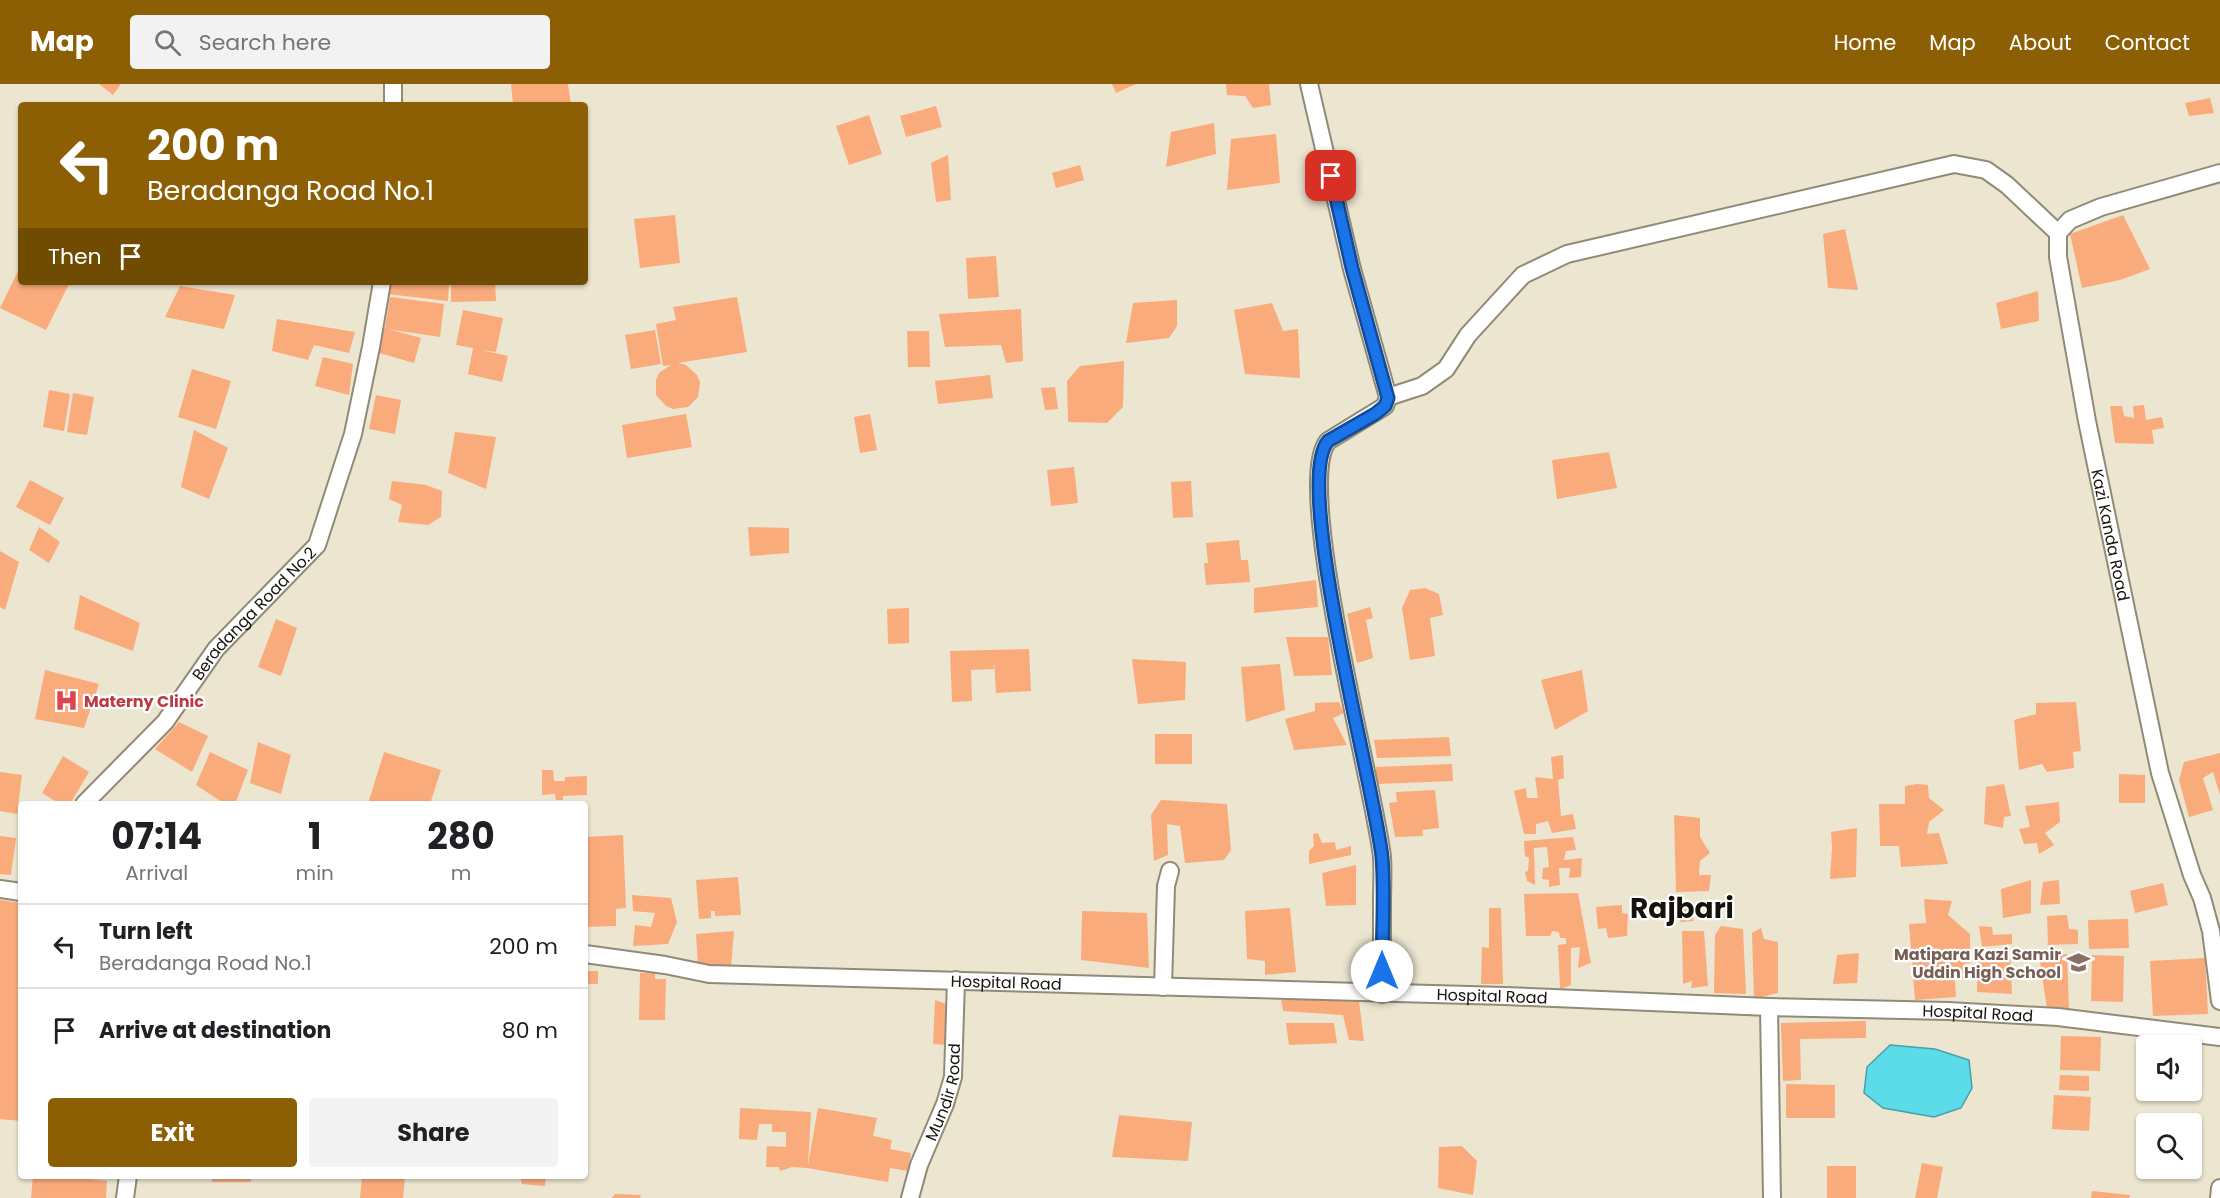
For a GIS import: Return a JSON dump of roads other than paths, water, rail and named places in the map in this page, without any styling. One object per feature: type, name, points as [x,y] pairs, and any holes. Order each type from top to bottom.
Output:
[{"type":"street","points":[[393,84],[393,102]]},
{"type":"street","points":[[1309,84],[1352,268],[1388,398],[1385,406],[1380,410],[1328,441],[1322,448],[1319,475],[1323,546],[1382,857],[1382,994]]},
{"type":"street","points":[[1388,398],[1422,386],[1446,369],[1468,335],[1523,275],[1568,254],[1954,164],[1986,170],[2007,184],[2058,233],[2070,220],[2102,207],[2220,173]]},
{"type":"street","name":"Kazi Kanda Road","points":[[2058,233],[2058,257],[2087,421],[2160,773],[2211,931],[2220,1001]]},
{"type":"street","name":"Beradanga Road No.2","points":[[87,801],[165,722],[216,649],[317,544],[352,434],[381,285]]},
{"type":"street","points":[[1163,987],[1166,886],[1170,871]]},
{"type":"street","points":[[0,889],[18,892]]},
{"type":"street","name":"Hospital Road","points":[[588,954],[665,965],[709,974],[1948,1011],[2047,1016],[2220,1036]]},
{"type":"street","name":"Mundir Road","points":[[910,1198],[919,1165],[945,1104],[953,1077],[956,981]]},
{"type":"street","points":[[1769,1007],[1772,1198]]},
{"type":"street","points":[[125,1198],[128,1179]]},
{"type":"street","points":[[2219,1198],[2220,1188]]},
{"type":"water","points":[[1890,1045],[1935,1049],[1969,1060],[1972,1088],[1961,1108],[1934,1117],[1883,1108],[1864,1093],[1867,1067]]},
{"type":"place","name":"Materny Clinic","points":[[66,701]]},
{"type":"place","name":"Matipara Kazi Samir Uddin High School","points":[[2079,963]]},
{"type":"district","name":"Rajbari","points":[[1682,908]]}]
